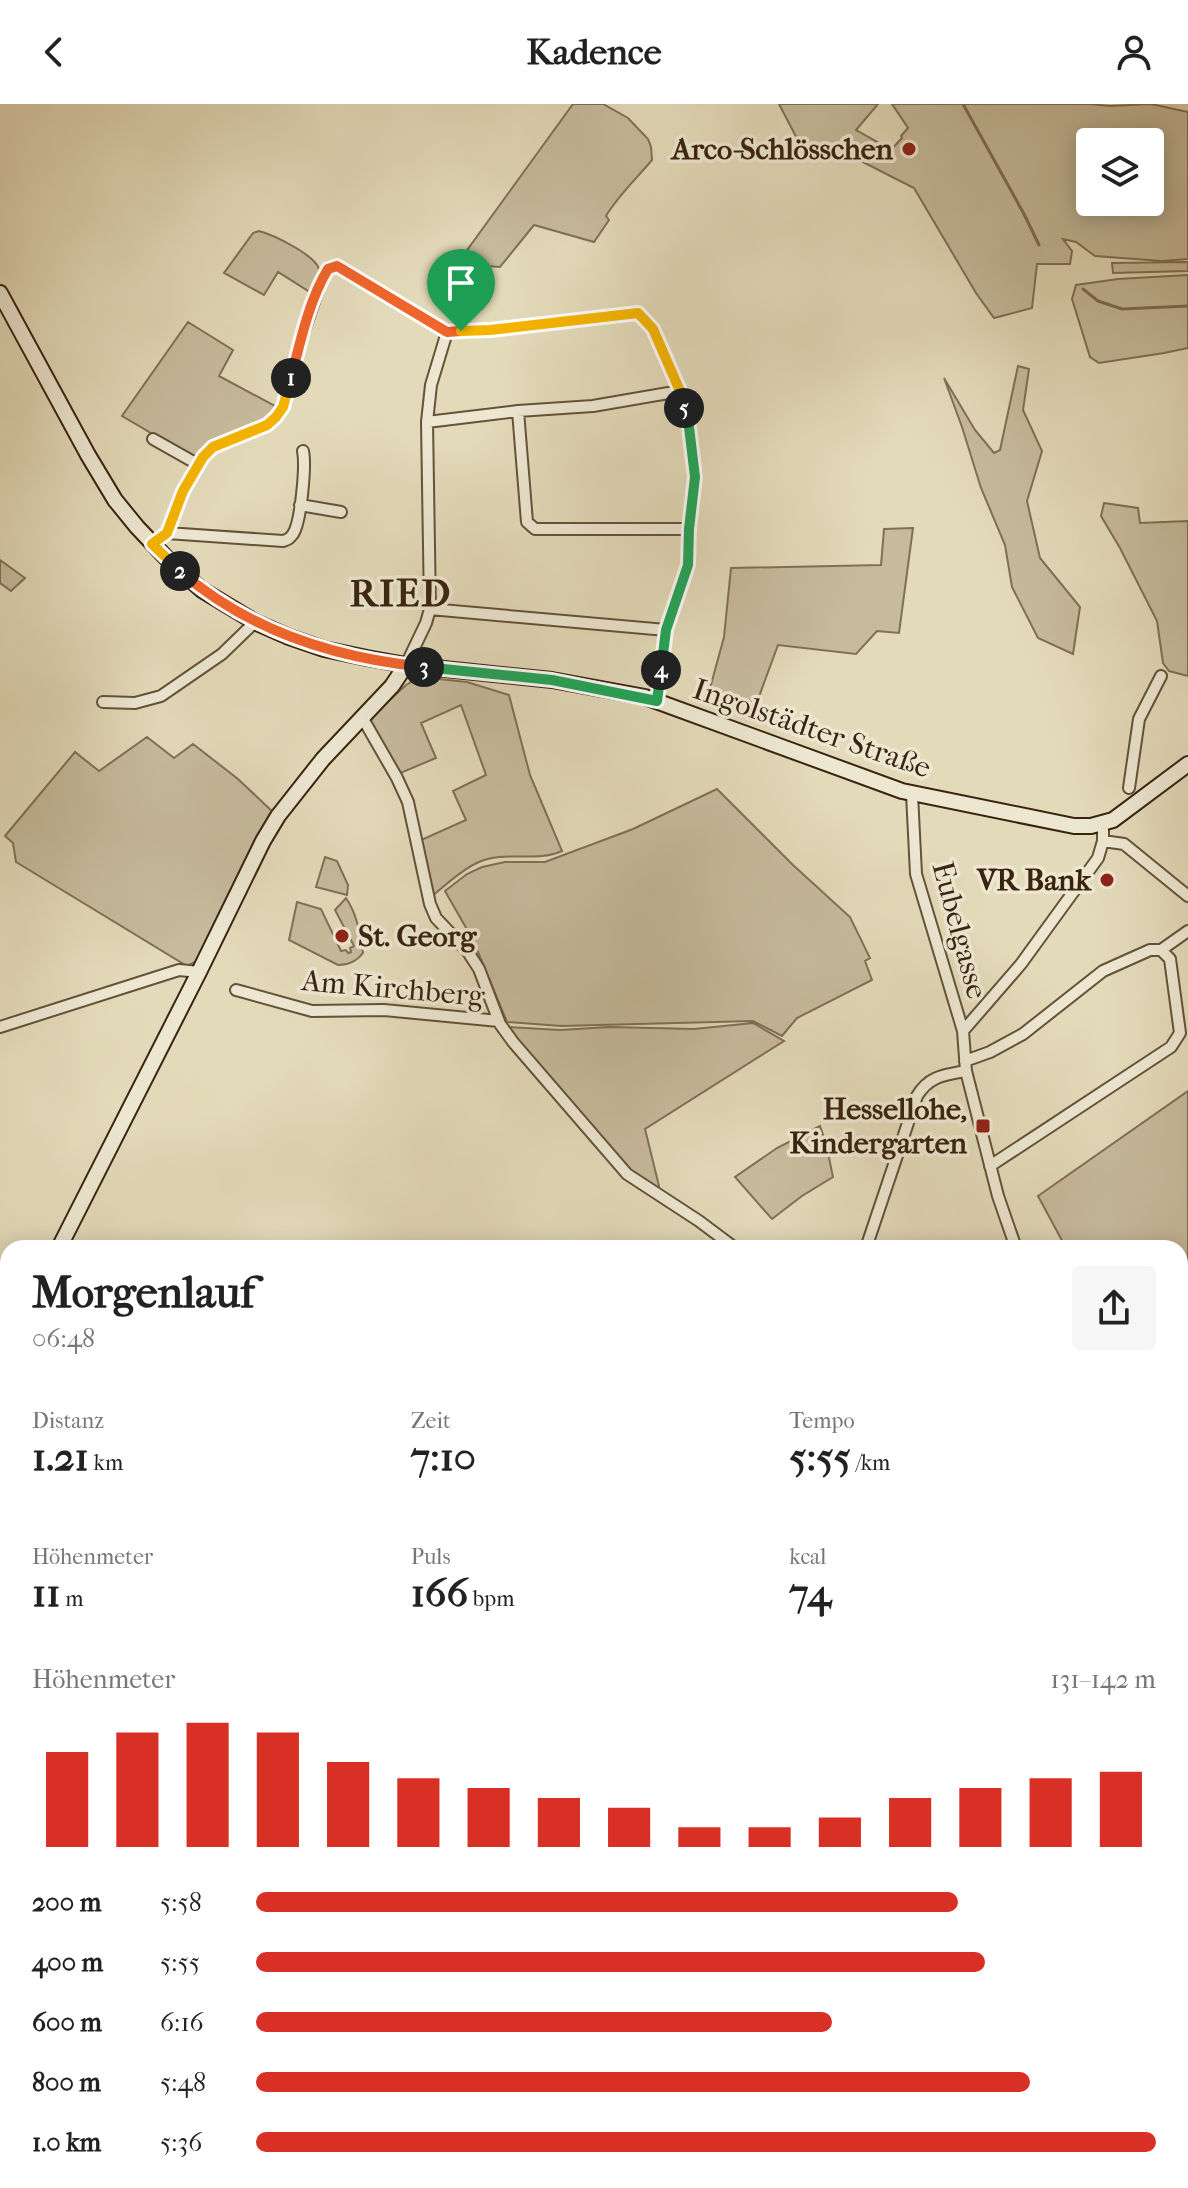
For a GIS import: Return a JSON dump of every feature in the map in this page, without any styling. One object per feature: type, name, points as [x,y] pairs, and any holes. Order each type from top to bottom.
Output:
[{"type":"main road","name":"Ingolstädter Straße","points":[[0,293],[115,500],[152,544],[202,590],[255,622],[324,649],[406,665],[552,680],[657,701],[912,794],[1074,826],[1103,824]]},
{"type":"main road","points":[[63,1240],[263,841],[278,816],[323,759],[392,686],[406,665]]},
{"type":"main road","points":[[1103,824],[1122,815],[1188,764]]},
{"type":"street","points":[[152,544],[167,533],[182,494],[213,447],[267,425],[283,407],[301,340],[322,278],[328,269],[337,266],[447,332],[638,313],[653,329],[680,391],[689,427],[695,477],[688,565],[666,630],[657,701]]},
{"type":"street","points":[[406,665],[430,609],[427,422],[431,385],[447,332]]},
{"type":"street","points":[[427,422],[593,406],[680,391]]},
{"type":"street","points":[[518,411],[527,522],[535,529],[689,529]]},
{"type":"street","points":[[153,439],[199,465]]},
{"type":"street","points":[[167,533],[285,540],[291,537],[300,505],[305,463],[303,451]]},
{"type":"street","points":[[300,505],[341,512]]},
{"type":"street","points":[[430,609],[666,630]]},
{"type":"street","points":[[103,702],[135,703],[161,696],[222,654],[255,622]]},
{"type":"street","points":[[1129,788],[1139,719],[1161,676]]},
{"type":"street","points":[[362,717],[408,802],[430,904],[436,918],[468,952],[479,969],[499,1021],[513,1042],[627,1174],[724,1240]]},
{"type":"street","name":"Eubelgasse","points":[[912,794],[916,874],[963,1031],[966,1066],[990,1166],[1013,1240]]},
{"type":"street","points":[[963,1031],[1021,964],[1098,858],[1103,841],[1103,824]]},
{"type":"street","points":[[1103,841],[1124,844],[1188,896]]},
{"type":"street","points":[[869,1240],[917,1096],[927,1082],[966,1066],[1023,1034],[1103,971],[1150,950],[1161,950],[1188,931]]},
{"type":"street","points":[[990,1166],[1171,1047],[1180,1033],[1170,959],[1161,950]]},
{"type":"street","points":[[0,1027],[179,970],[199,972]]},
{"type":"street","name":"Am Kirchberg","points":[[236,990],[312,1011],[384,1010],[499,1021]]},
{"type":"shaded area","points":[[573,104],[603,104],[628,118],[648,139],[651,147],[652,160],[606,216],[609,220],[594,242],[534,225],[500,267],[457,264]]},
{"type":"shaded area","points":[[779,104],[878,104],[856,130],[889,152],[908,128],[892,104],[1151,104],[1188,112],[1188,259],[1162,261],[1095,256],[1076,242],[1063,239],[1072,251],[1070,264],[1037,264],[1032,308],[994,318],[914,188],[855,158],[804,152]]},
{"type":"shaded area","points":[[259,231],[293,246],[316,264],[320,275],[313,294],[278,272],[264,295],[224,273],[253,233]]},
{"type":"shaded area","points":[[1188,262],[1188,271],[1113,273],[1112,263]]},
{"type":"shaded area","points":[[1188,275],[1188,348],[1099,363],[1090,357],[1072,299],[1076,285]]},
{"type":"shaded area","points":[[188,322],[233,350],[219,376],[277,407],[268,420],[197,460],[122,416]]},
{"type":"shaded area","points":[[1018,366],[1029,369],[1023,410],[1042,451],[1027,501],[1040,558],[1080,607],[1073,654],[1038,638],[1012,587],[1005,545],[981,488],[944,378],[975,430],[994,453],[1000,450]]},
{"type":"shaded area","points":[[1104,503],[1138,508],[1140,523],[1188,521],[1188,676],[1169,671],[1163,663],[1157,621],[1101,516]]},
{"type":"shaded area","points":[[913,528],[899,633],[877,631],[856,654],[778,645],[757,702],[709,692],[724,637],[731,568],[881,565],[884,529]]},
{"type":"shaded area","points":[[0,560],[25,578],[11,591],[0,583]]},
{"type":"shaded area","points":[[420,677],[467,682],[509,695],[530,775],[562,851],[479,862],[432,896],[421,840],[466,820],[453,791],[486,775],[461,705],[421,723],[436,758],[398,774],[369,719],[406,685]]},
{"type":"shaded area","points":[[147,737],[174,758],[193,744],[238,779],[274,813],[204,949],[197,961],[187,966],[16,862],[13,843],[5,836],[75,752],[99,771]]},
{"type":"shaded area","points":[[717,789],[850,917],[870,958],[865,961],[872,980],[797,1018],[782,1036],[753,1021],[561,1026],[507,1022],[473,940],[445,891],[482,867],[505,862],[545,862],[633,829]]},
{"type":"shaded area","points":[[325,857],[337,861],[348,885],[347,895],[316,887]]},
{"type":"shaded area","points":[[346,898],[359,931],[363,953],[358,958],[338,965],[289,940],[297,902],[321,909],[341,951],[351,952],[350,948],[354,946],[335,910]]},
{"type":"shaded area","points":[[753,1023],[784,1041],[645,1129],[659,1186],[654,1189],[618,1159],[506,1027],[560,1030],[609,1027],[694,1029]]},
{"type":"shaded area","points":[[1188,1091],[1188,1240],[1062,1240],[1038,1196]]},
{"type":"shaded area","points":[[820,1126],[833,1177],[772,1219],[735,1177],[777,1148]]},
{"type":"waterway","points":[[963,104],[1039,245]]},
{"type":"waterway","points":[[1083,289],[1098,301],[1122,309],[1188,306]]},
{"type":"place","name":"Arco-Schlösschen","points":[[909,149]]},
{"type":"place","name":"VR Bank","points":[[1107,880]]},
{"type":"place","name":"St. Georg","points":[[342,936]]},
{"type":"place","name":"Hessellohe, Kindergarten","points":[[983,1126]]},
{"type":"district","name":"RIED","points":[[401,593]]},
{"type":"route","points":[[337,266],[447,332],[461,331],[638,313],[653,329],[680,391],[689,427],[695,477],[688,565],[666,630],[657,701],[552,680],[406,665],[324,649],[289,637],[230,608],[202,590],[152,544],[167,533],[183,491],[203,457],[213,447],[267,425],[283,407],[301,340],[322,278],[328,269],[337,266]]}]
